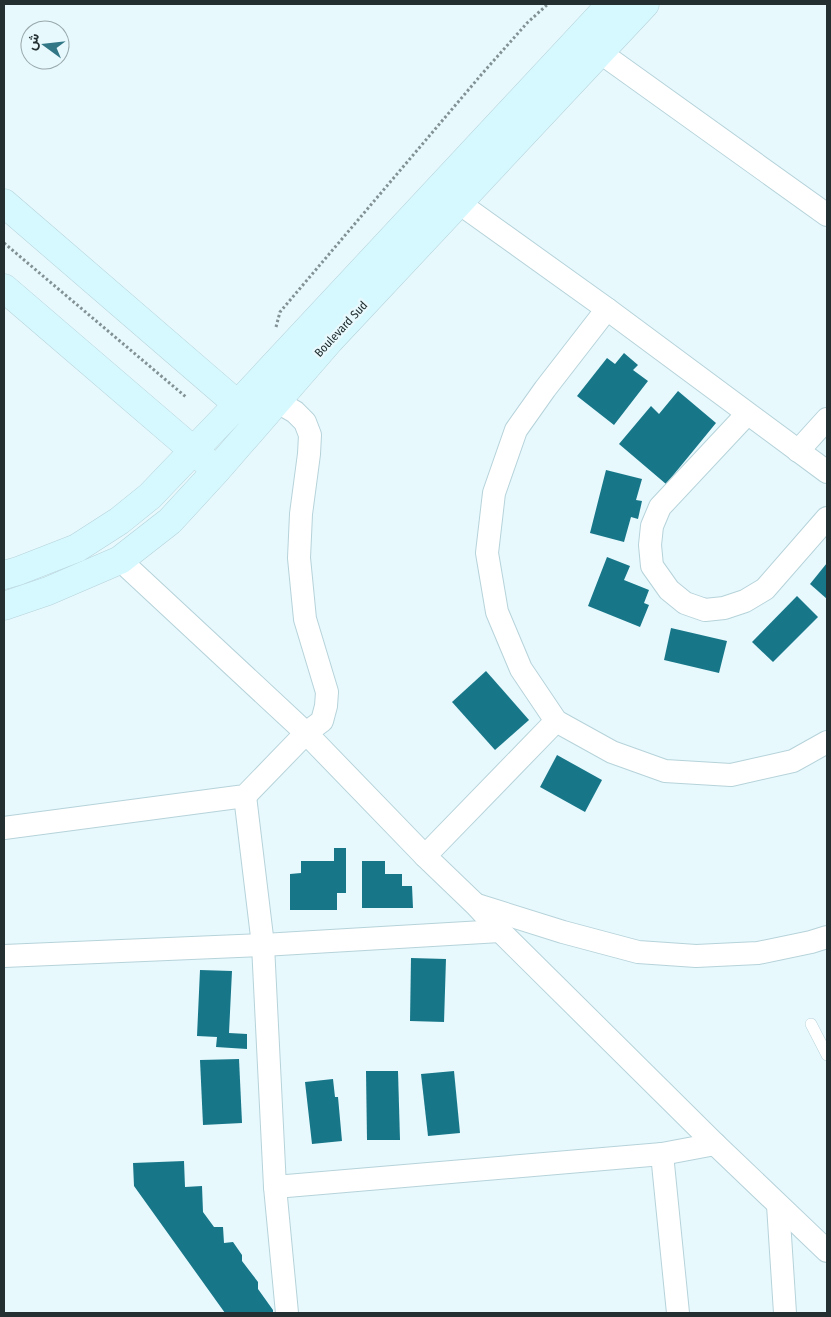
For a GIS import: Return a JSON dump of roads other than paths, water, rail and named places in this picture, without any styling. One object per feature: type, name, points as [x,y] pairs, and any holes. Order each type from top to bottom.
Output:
[{"type":"main road","name":"Boulevard Sud","points":[[590,45],[611,4]]},
{"type":"main road","name":"Boulevard Sud","points":[[4,575],[77,548],[119,521],[150,496],[238,404],[450,194],[590,45],[645,4]]},
{"type":"main road","name":"Boulevard Sud","points":[[4,606],[48,591],[120,560],[170,521],[330,340],[450,194]]},
{"type":"main road","points":[[4,203],[258,423]]},
{"type":"main road","points":[[4,288],[194,450],[216,471]]},
{"type":"street","points":[[590,45],[827,215]]},
{"type":"street","points":[[450,194],[827,472]]},
{"type":"street","points":[[607,309],[516,430],[494,493],[487,553],[497,612],[521,669],[556,721],[612,752],[665,771],[731,775],[793,761],[827,742]]},
{"type":"street","points":[[4,822],[245,796],[322,720],[327,692],[305,619],[299,558],[301,514],[310,435],[305,422],[295,412],[276,401]]},
{"type":"street","points":[[747,414],[660,507],[652,526],[650,545],[652,566],[669,590],[685,603],[705,610],[724,608],[745,601],[765,589],[827,518]]},
{"type":"street","points":[[798,451],[827,419]]},
{"type":"street","points":[[120,560],[306,734],[425,856],[715,1144],[827,1251]]},
{"type":"street","points":[[425,856],[556,721]]},
{"type":"street","points":[[245,796],[263,945],[275,1187],[287,1313]]},
{"type":"street","points":[[476,905],[563,932],[638,952],[696,956],[758,953],[827,937]]},
{"type":"street","points":[[4,956],[263,945],[500,930]]},
{"type":"street","points":[[275,1187],[662,1154],[715,1144]]},
{"type":"street","points":[[662,1154],[678,1313]]},
{"type":"street","points":[[778,1205],[785,1313]]},
{"type":"lane","points":[[811,1024],[827,1055]]}]
